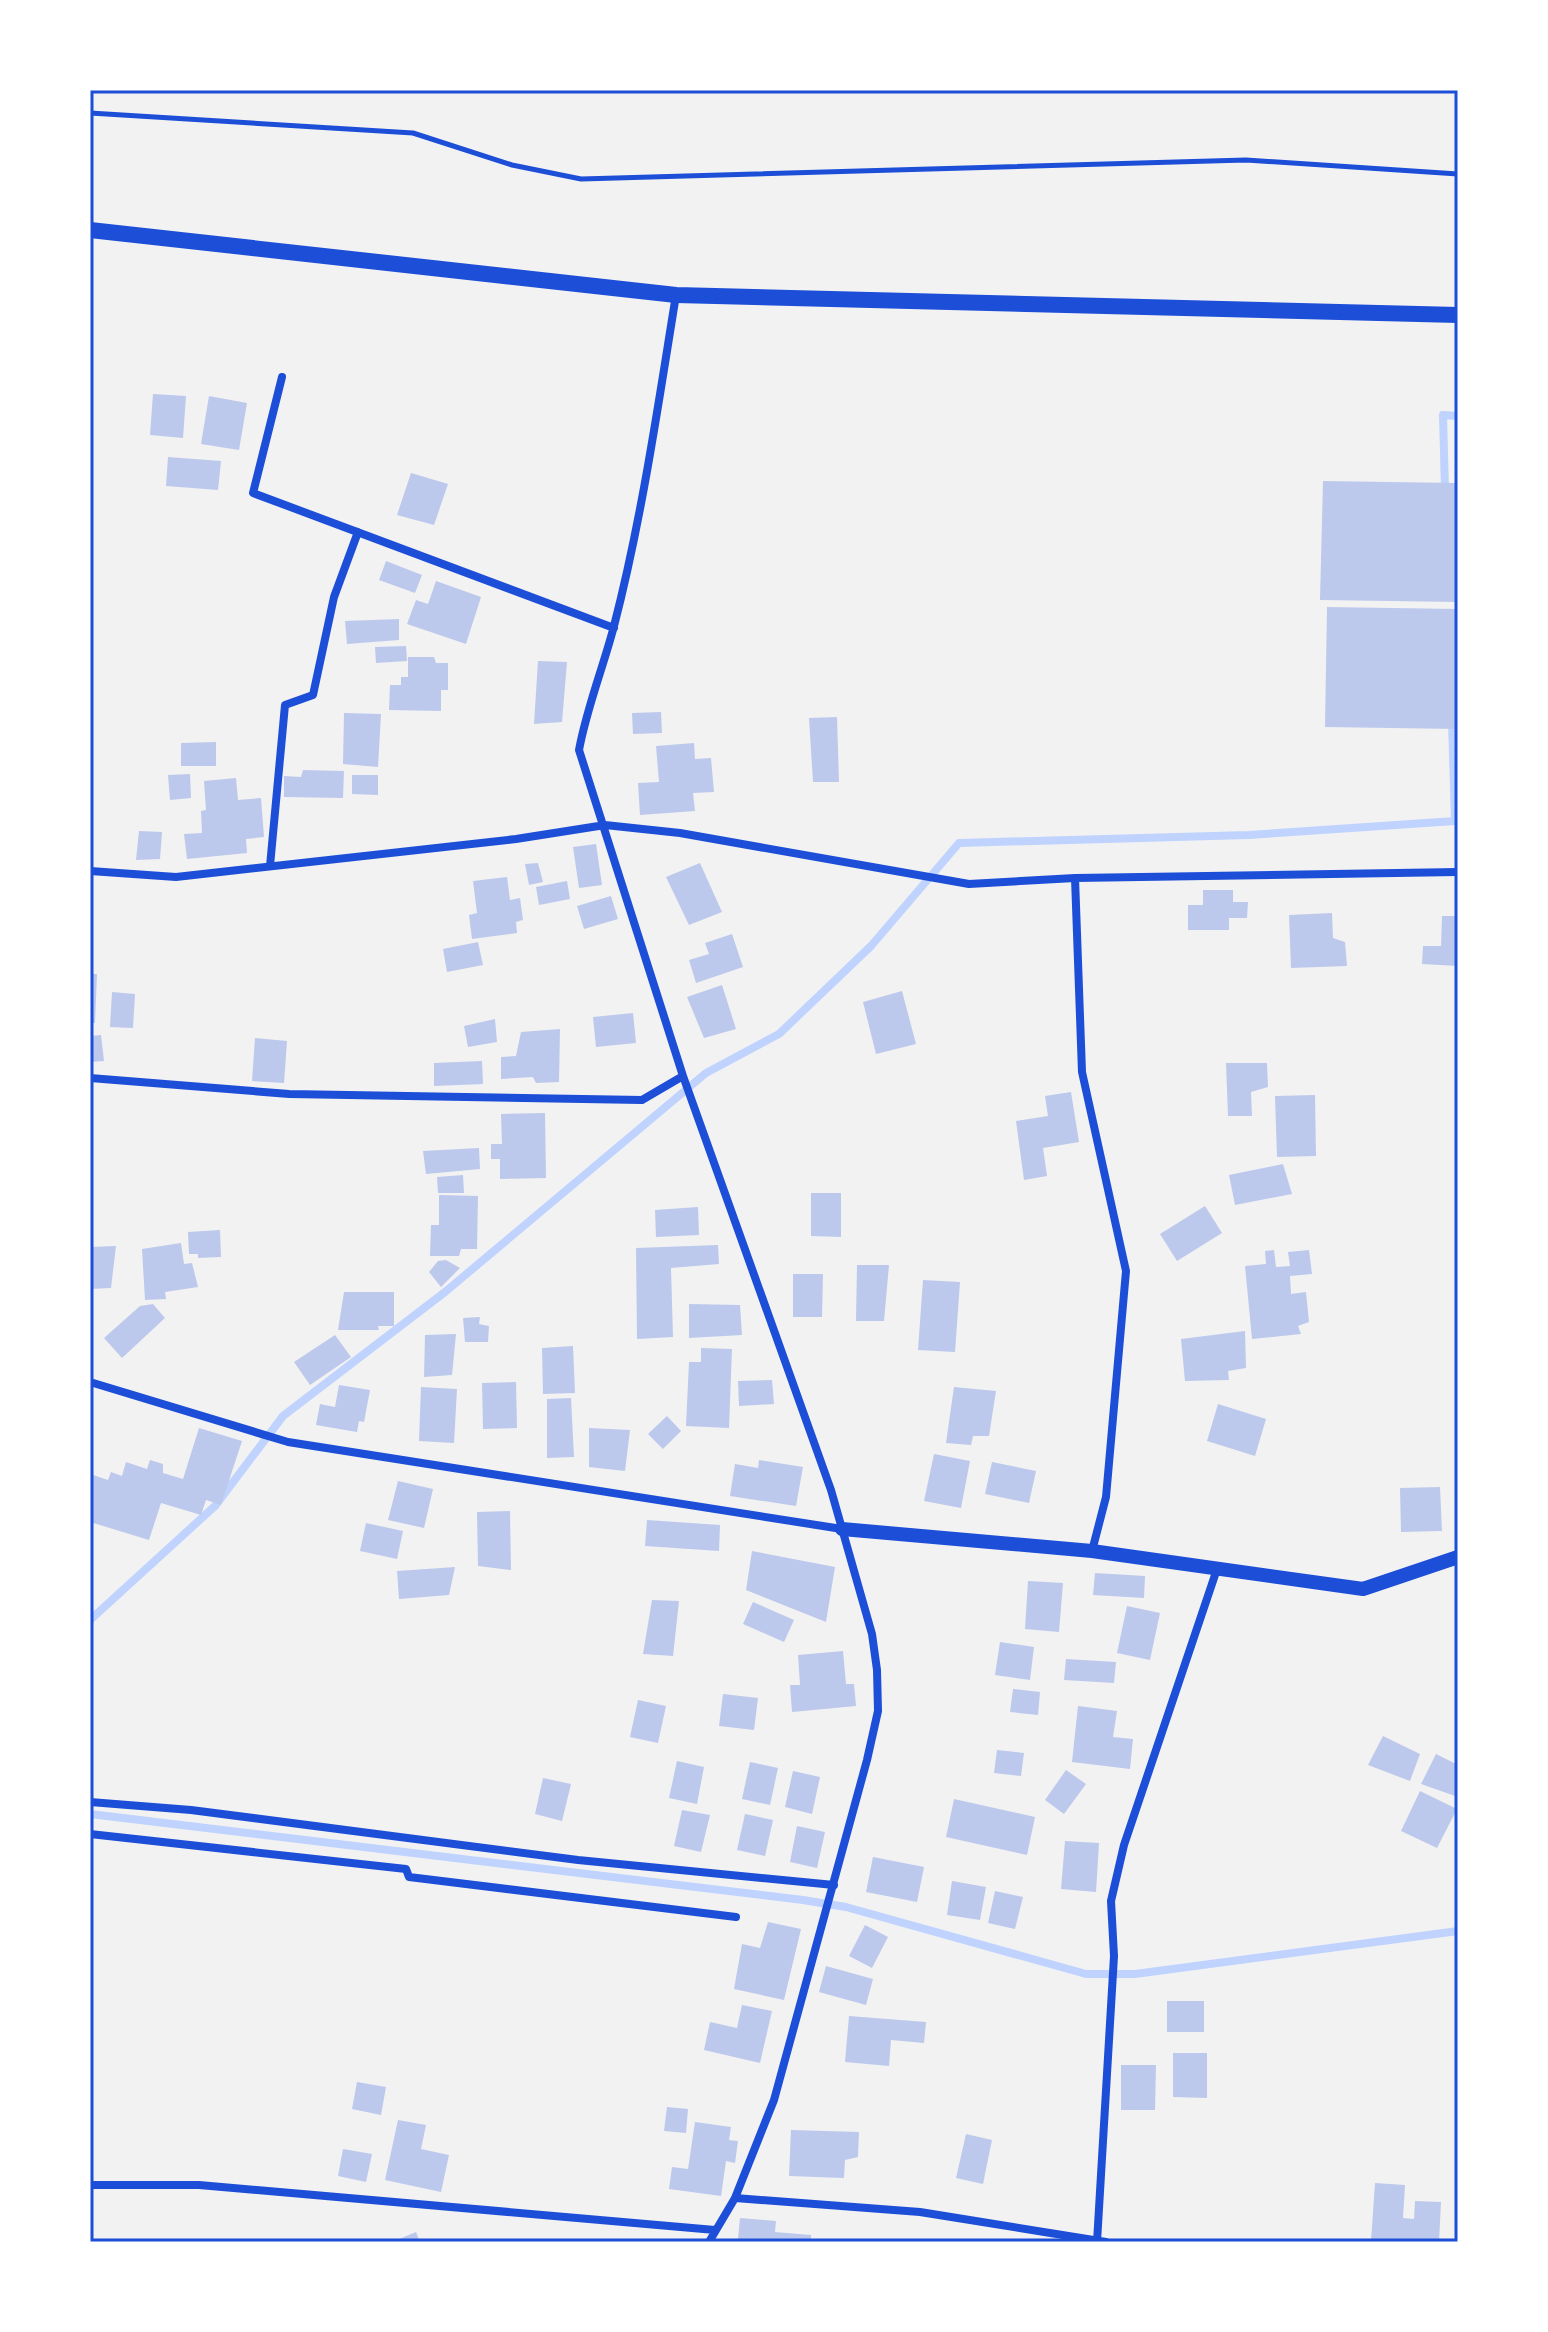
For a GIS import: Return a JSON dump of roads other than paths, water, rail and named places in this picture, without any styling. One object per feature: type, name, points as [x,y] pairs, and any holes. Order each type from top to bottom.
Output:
[{"type":"main road","points":[[90,230],[676,295],[1458,315]]},
{"type":"street","points":[[676,295],[614,628],[587,704],[579,750],[693,1106],[842,1529],[872,1634],[878,1711],[824,1924],[774,2100],[735,2198],[709,2242]]},
{"type":"street","points":[[282,377],[253,493],[614,628]]},
{"type":"street","points":[[270,866],[285,705],[313,695],[334,597],[358,532]]},
{"type":"street","points":[[90,871],[176,877],[516,839],[605,825],[680,833],[958,882],[1458,872]]},
{"type":"street","points":[[1075,878],[1082,1072],[1126,1271],[1106,1497],[1092,1551]]},
{"type":"street","points":[[90,1078],[289,1094],[642,1100],[684,1079]]},
{"type":"street","points":[[90,1382],[285,1440],[842,1529],[1092,1551],[1363,1589],[1458,1557]]},
{"type":"street","points":[[735,2198],[920,2212],[1100,2241],[1114,1956],[1111,1901],[1124,1845],[1217,1569]]},
{"type":"street","points":[[90,1802],[191,1810],[578,1860],[833,1886]]},
{"type":"street","points":[[90,1834],[406,1869],[409,1877],[736,1917]]},
{"type":"street","points":[[90,2185],[199,2185],[715,2230]]},
{"type":"waterway","points":[[1445,491],[1443,415],[1458,416]]},
{"type":"waterway","points":[[90,1620],[215,1506],[283,1416],[445,1292],[706,1073],[779,1034],[871,946],[959,843],[1249,835],[1455,821],[1452,721]]},
{"type":"waterway","points":[[90,1814],[803,1900],[846,1907],[1086,1974],[1135,1974],[1458,1931]]}]
